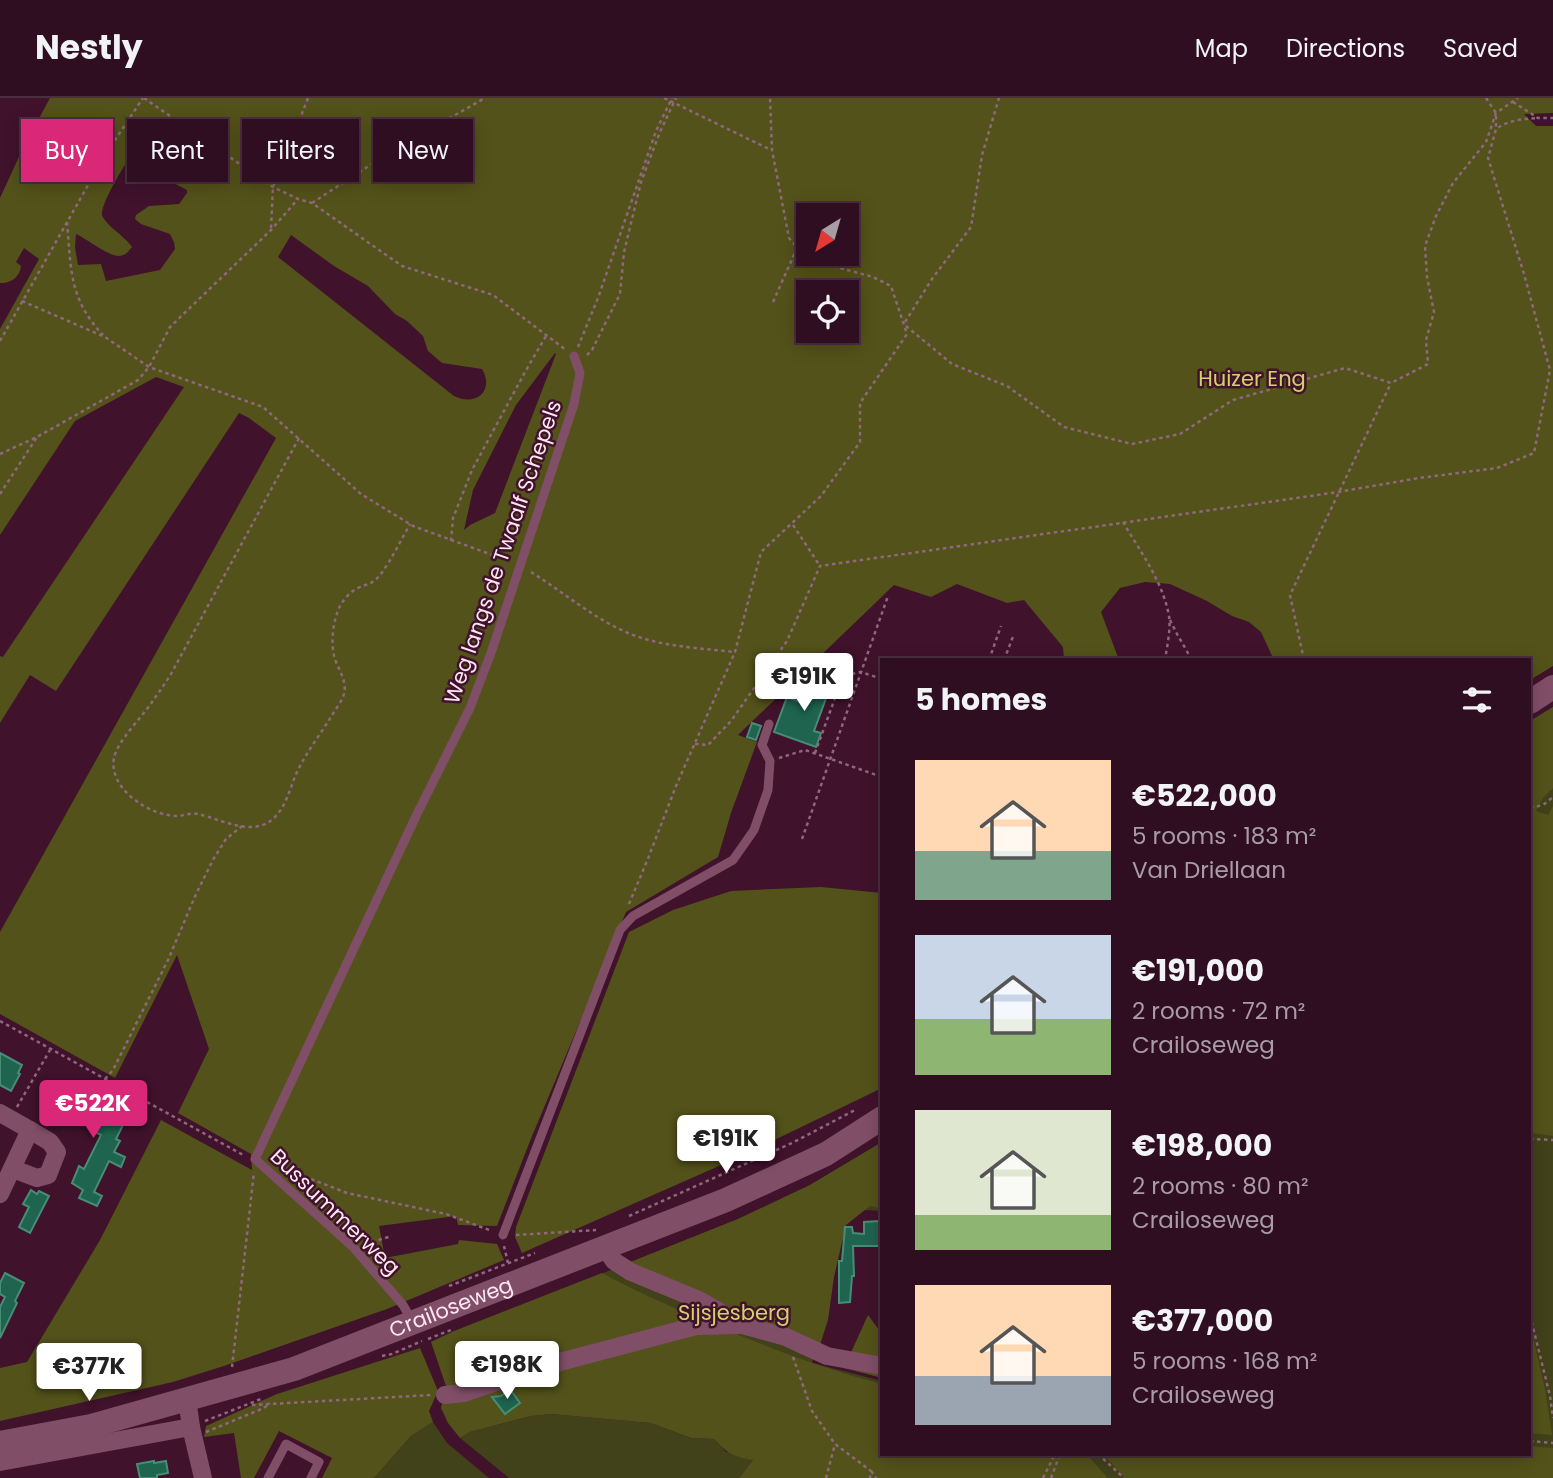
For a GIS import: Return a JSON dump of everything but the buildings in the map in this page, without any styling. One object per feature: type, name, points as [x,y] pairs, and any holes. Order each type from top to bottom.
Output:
[{"type":"main road","points":[[1531,701],[1553,687]]},
{"type":"main road","name":"Crailoseweg","points":[[0,1443],[91,1426],[294,1369],[412,1323],[593,1242],[726,1200],[826,1154],[871,1113]]},
{"type":"street","points":[[5,1116],[50,1142],[57,1152],[48,1175],[37,1178],[13,1169]]},
{"type":"street","points":[[0,1194],[30,1130]]},
{"type":"street","points":[[593,1242],[631,1272],[699,1300],[742,1325],[786,1337],[827,1356],[880,1366]]},
{"type":"street","points":[[445,1395],[464,1393],[537,1368],[696,1326],[742,1325]]},
{"type":"street","points":[[187,1398],[203,1478]]},
{"type":"street","points":[[0,1462],[192,1432]]},
{"type":"lane","name":"Weg langs de Twaalf Schepels","points":[[255,1158],[417,814],[470,708],[574,404],[580,373],[576,360]]},
{"type":"lane","points":[[503,1235],[620,930],[633,916],[733,860],[754,830],[768,790],[770,761],[762,745],[769,724]]},
{"type":"lane","name":"Bussummerweg","points":[[255,1158],[353,1247],[403,1305],[412,1323]]},
{"type":"lane","points":[[268,1478],[286,1444],[319,1462],[311,1478]]},
{"type":"path","points":[[0,341],[105,155],[143,98],[273,187],[313,203],[402,266],[493,295],[576,360]]},
{"type":"path","points":[[271,230],[273,187],[308,98]]},
{"type":"path","points":[[313,203],[395,149],[485,98]]},
{"type":"path","points":[[664,98],[673,100],[772,150]]},
{"type":"path","points":[[771,98],[772,150],[789,238],[796,247]]},
{"type":"path","points":[[904,324],[932,279],[971,227],[982,155],[999,98]]},
{"type":"path","points":[[820,566],[1497,468],[1534,453],[1550,370],[1488,158],[1496,129],[1496,113],[1486,98]]},
{"type":"path","points":[[1304,658],[1290,595],[1391,383],[1428,364],[1426,340],[1434,312],[1425,246],[1436,216],[1453,183],[1486,142],[1496,113],[1518,98]]},
{"type":"path","points":[[576,360],[656,131],[673,100]]},
{"type":"path","points":[[576,360],[592,350],[620,294],[625,252],[641,182],[673,100]]},
{"type":"path","points":[[1513,102],[1538,118]]},
{"type":"path","points":[[1496,129],[1519,119],[1553,118]]},
{"type":"path","points":[[0,454],[37,437],[138,380],[149,366],[170,327],[271,230],[298,199]]},
{"type":"path","points":[[66,222],[71,277],[78,301],[105,337]]},
{"type":"path","points":[[773,302],[796,250]]},
{"type":"path","points":[[620,930],[676,786],[735,652],[761,552],[821,496],[860,442],[860,403],[907,334],[891,286],[873,277],[833,266]]},
{"type":"path","points":[[22,301],[105,337],[149,366],[263,407],[362,494],[410,524],[520,565],[587,611],[628,633],[662,644],[735,652]]},
{"type":"path","points":[[904,324],[952,364],[1007,386],[1064,427],[1132,444],[1180,434],[1233,400],[1345,368],[1391,383]]},
{"type":"path","points":[[451,541],[453,518],[472,470],[524,372],[547,336]]},
{"type":"path","points":[[0,494],[37,437]]},
{"type":"path","points":[[299,438],[171,674],[126,735],[114,757],[114,772],[121,787],[135,801],[155,811],[176,816],[194,813],[235,826],[261,825],[272,820],[286,803],[300,766],[344,695],[345,681],[334,657],[333,645],[335,620],[341,604],[358,587],[371,584],[381,574],[410,524]]},
{"type":"path","points":[[1123,522],[1158,583],[1177,634],[1191,658]]},
{"type":"path","points":[[792,524],[820,566]]},
{"type":"path","points":[[695,744],[708,745],[731,721],[787,641],[820,566]]},
{"type":"path","points":[[802,839],[888,596]]},
{"type":"path","points":[[1165,658],[1169,615]]},
{"type":"path","points":[[990,658],[1001,626]]},
{"type":"path","points":[[1005,658],[1014,634]]},
{"type":"path","points":[[816,753],[843,676],[861,672],[880,678]]},
{"type":"path","points":[[770,761],[805,750],[880,775]]},
{"type":"path","points":[[1531,808],[1543,805],[1553,797]]},
{"type":"path","points":[[105,1080],[113,1070],[168,960],[214,858],[226,839],[242,826]]},
{"type":"path","name":"Bussummerweg","points":[[0,1021],[242,1155],[255,1158]]},
{"type":"path","points":[[5,1116],[50,1049]]},
{"type":"path","points":[[621,1219],[792,1143],[871,1113]]},
{"type":"path","points":[[1531,1139],[1553,1140]]},
{"type":"path","points":[[233,1372],[255,1158],[347,1193],[446,1214],[503,1235],[593,1242]]},
{"type":"path","points":[[503,1235],[508,1262]]},
{"type":"path","points":[[353,1247],[392,1236]]},
{"type":"path","points":[[1531,1319],[1553,1418]]},
{"type":"path","points":[[786,1337],[812,1411],[835,1444],[876,1478]]},
{"type":"path","points":[[248,1405],[445,1395]]},
{"type":"path","points":[[192,1432],[264,1408],[270,1403]]},
{"type":"path","points":[[1531,1441],[1553,1443]]},
{"type":"path","points":[[826,1478],[835,1444]]},
{"type":"path","points":[[1043,1478],[1056,1456]]},
{"type":"path","points":[[1051,1478],[1056,1456]]},
{"type":"path","points":[[1100,1456],[1124,1478]]},
{"type":"path","points":[[870,1471],[870,1478]]},
{"type":"green space","name":"Huizer Eng","points":[[50,98],[1553,98],[1553,113],[1524,114],[1536,126],[1553,126],[1553,666],[1531,679],[1531,658],[1273,658],[1261,632],[1249,622],[1170,584],[1145,582],[1120,588],[1101,612],[1118,658],[1064,658],[1063,647],[1024,600],[1007,603],[957,584],[931,597],[894,585],[738,735],[757,742],[718,857],[626,912],[497,1226],[458,1225],[456,1216],[379,1226],[385,1258],[458,1244],[459,1240],[497,1244],[504,1260],[387,1309],[227,1365],[173,1382],[0,1421],[0,1368],[27,1362],[100,1240],[161,1120],[252,1170],[251,1154],[178,1113],[209,1049],[177,955],[115,1078],[0,1014],[0,932],[276,438],[239,413],[56,691],[30,675],[0,723],[0,656],[3,657],[184,387],[156,377],[75,421],[0,535],[0,329],[39,259],[24,248],[16,262],[21,266],[17,276],[11,281],[0,283],[0,198],[21,152],[21,182],[113,182],[113,119],[39,119]],"holes":[[[127,119],[228,119],[228,182],[171,182],[187,190],[179,204],[149,206],[136,215],[135,219],[141,224],[170,234],[174,242],[175,249],[160,270],[106,281],[101,264],[78,265],[76,234],[113,255],[123,255],[132,247],[102,215],[105,202],[127,162]],[[291,235],[334,266],[368,286],[395,314],[423,336],[428,351],[442,363],[482,369],[486,384],[481,395],[469,400],[454,396],[278,257]],[[555,353],[495,513],[464,530],[473,490],[516,405]]]},
{"type":"green space","points":[[1553,707],[1553,1478],[775,1478],[753,1460],[739,1478],[509,1478],[460,1438],[470,1432],[504,1423],[551,1414],[651,1423],[691,1438],[714,1439],[726,1452],[775,1455],[431,1342],[738,1219],[810,1185],[880,1143],[880,1211],[844,1209],[812,1363],[880,1380],[880,1456],[1531,1456],[1531,720]]},
{"type":"green space","points":[[1553,707],[1553,788],[1536,811],[1548,815],[1553,806],[1553,1136],[1531,1133],[1531,720]]},
{"type":"green space","points":[[821,887],[880,893],[880,1089],[737,1158],[522,1253],[515,1237],[516,1227],[629,932],[673,910],[731,891]]},
{"type":"green space","points":[[880,1143],[880,1208],[870,1206],[846,1225],[834,1277],[828,1320],[818,1351],[618,1267],[738,1219],[810,1185]]},
{"type":"green space","name":"Sijsjesberg","points":[[602,1273],[756,1342],[818,1365],[880,1383],[880,1456],[1088,1456],[1108,1478],[739,1478],[753,1460],[731,1454],[714,1439],[691,1438],[651,1423],[551,1414],[504,1423],[470,1432],[460,1438],[448,1423],[441,1408],[446,1386],[431,1342]]},
{"type":"green space","points":[[868,1315],[880,1331],[880,1377],[844,1368]]},
{"type":"green space","points":[[1531,1329],[1545,1389],[1552,1435],[1531,1433]]},
{"type":"green space","points":[[420,1348],[438,1391],[429,1411],[433,1422],[411,1436],[374,1478],[322,1478],[332,1458],[279,1431],[254,1478],[241,1478],[234,1433],[204,1437],[206,1426],[277,1394]]},
{"type":"green space","points":[[433,1422],[447,1443],[489,1478],[374,1478],[411,1436]]},
{"type":"green space","points":[[1531,1446],[1553,1448],[1553,1478],[1125,1478],[1105,1456],[1531,1456]]}]
